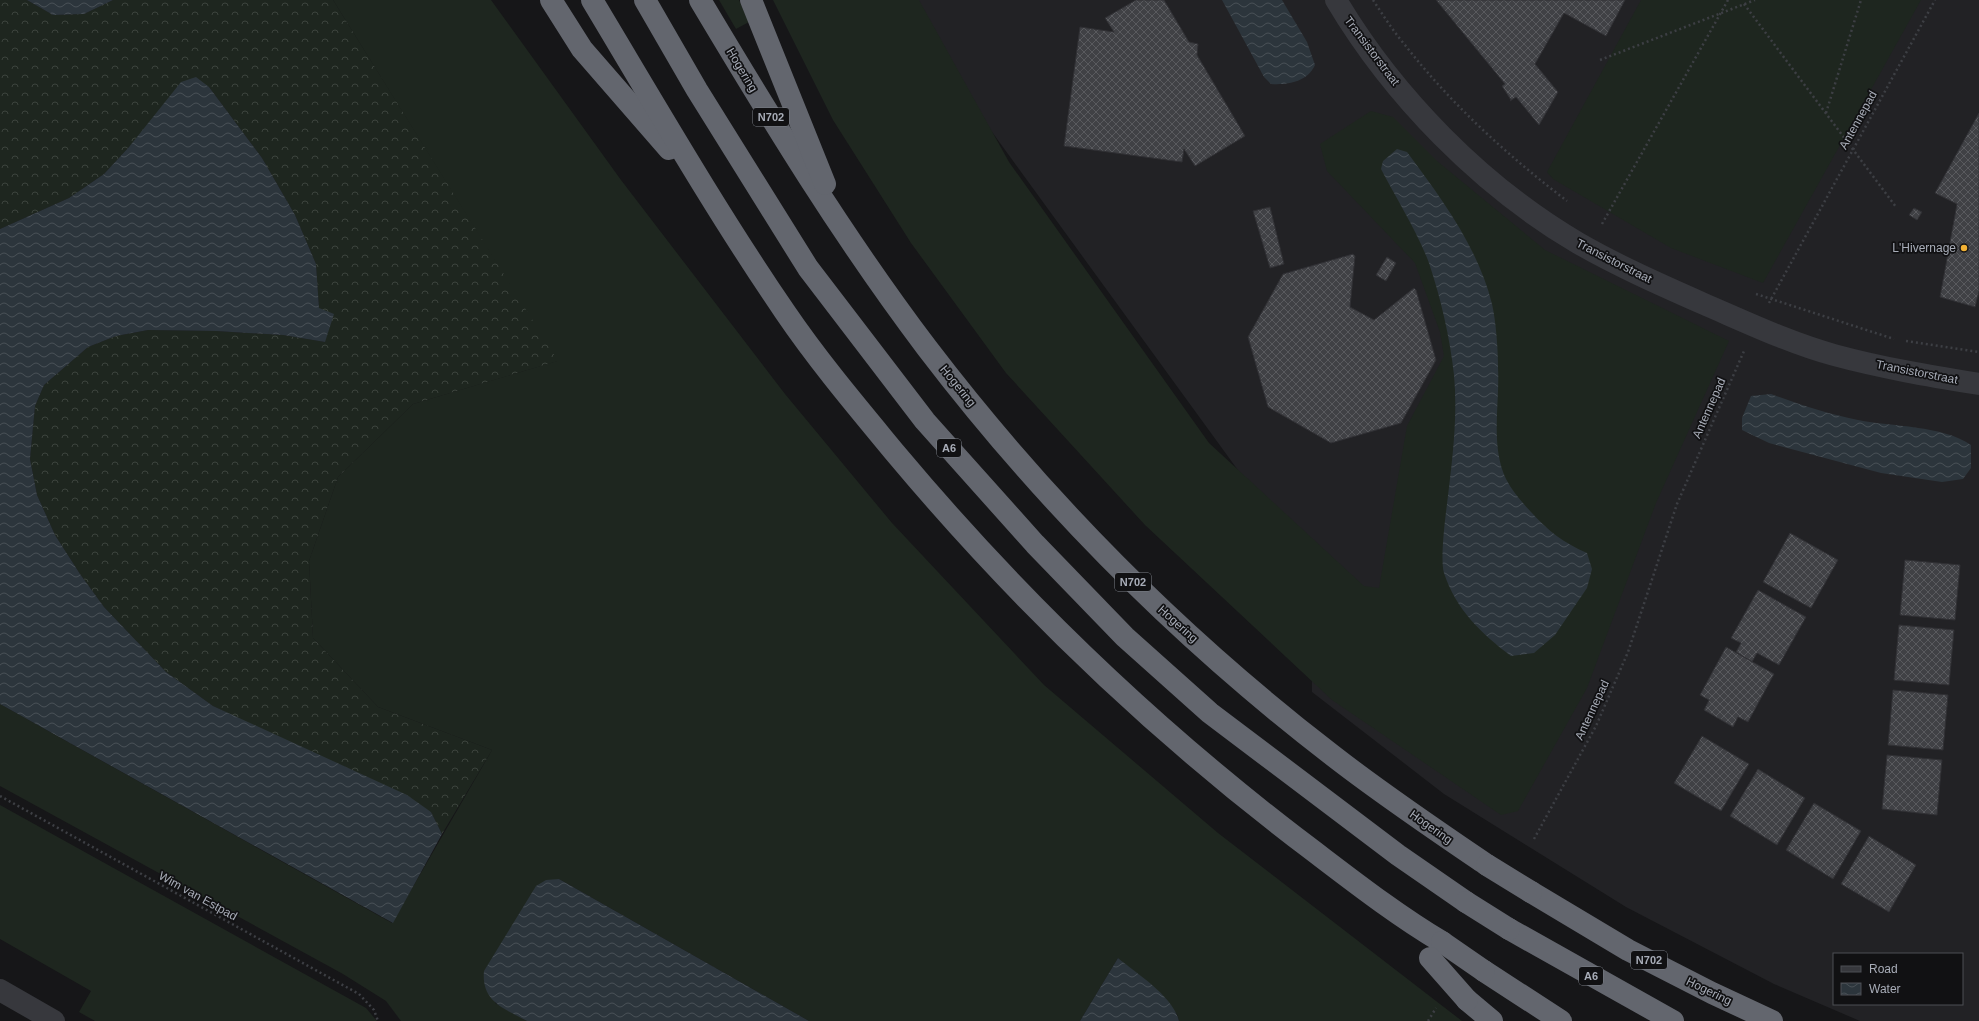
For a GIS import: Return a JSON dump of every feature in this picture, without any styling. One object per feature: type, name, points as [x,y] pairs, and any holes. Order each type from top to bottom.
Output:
[{"type":"highway","points":[[551,0],[582,49],[706,190]]},
{"type":"highway","points":[[592,0],[706,190],[787,314],[857,407],[927,491],[1006,578],[1082,655],[1171,736],[1251,803],[1408,922],[1436,950],[1467,1000],[1492,1021]]},
{"type":"highway","name":"A6","points":[[645,0],[808,268],[924,422],[1035,544],[1125,637],[1210,713],[1398,855],[1466,902],[1509,929],[1673,1021]]},
{"type":"highway","name":"Hogering","points":[[700,0],[766,110],[845,233],[929,350],[986,420],[1053,498],[1153,602],[1234,674],[1331,754],[1419,819],[1530,892],[1628,950],[1712,993],[1772,1021]]},
{"type":"highway","name":"N702","points":[[751,0],[845,233]]},
{"type":"highway","points":[[1436,950],[1484,971],[1561,1021]]},
{"type":"street","name":"Transistorstraat","points":[[1336,0],[1352,27],[1396,84],[1450,145],[1490,181],[1526,209],[1591,250],[1632,272],[1755,326],[1833,354],[1905,372],[1979,384]]},
{"type":"street","points":[[0,990],[54,1021]]},
{"type":"path","points":[[1373,0],[1405,45],[1452,100],[1502,149],[1572,204]]},
{"type":"path","points":[[1602,224],[1728,0]]},
{"type":"path","points":[[1600,60],[1755,0]]},
{"type":"path","points":[[1826,113],[1861,0]]},
{"type":"path","name":"Antennepad","points":[[1534,840],[1596,726],[1628,652],[1677,504],[1755,326],[1771,300],[1935,0]]},
{"type":"path","points":[[1744,4],[1896,207]]},
{"type":"path","points":[[1596,220],[1609,228]]},
{"type":"path","points":[[1750,292],[1896,339]]},
{"type":"path","points":[[1903,340],[1979,352]]},
{"type":"path","name":"Wim van Estpad","points":[[0,796],[359,994],[374,1010],[378,1021]]},
{"type":"path","points":[[1428,1021],[1439,1003]]},
{"type":"shaded area","points":[[896,0],[1979,0],[1979,1021],[1860,1021],[1774,984],[1626,907],[1444,794],[1312,692],[1312,572]]},
{"type":"green space","points":[[0,0],[27,0],[53,15],[84,14],[113,0],[333,0],[558,361],[413,404],[338,477],[309,561],[313,638],[378,707],[492,750],[442,834],[431,812],[213,706],[166,672],[104,607],[80,574],[55,535],[37,495],[30,459],[35,406],[44,385],[88,347],[116,336],[148,330],[216,331],[283,335],[325,342],[319,308],[316,264],[295,215],[262,158],[209,87],[129,147],[104,174],[69,198],[0,229]]},
{"type":"green space","points":[[333,0],[491,0],[621,180],[785,394],[892,523],[1044,685],[1218,833],[1462,1021],[1179,1021],[1177,1014],[1118,958],[1080,1021],[809,1021],[559,879],[495,1003],[527,1021],[401,1021],[386,1001],[343,974],[0,786],[0,704],[392,923],[492,750],[378,707],[313,638],[309,561],[338,477],[413,404],[557,361]]},
{"type":"green space","points":[[719,0],[739,0],[749,22],[736,29]]},
{"type":"green space","points":[[773,0],[919,0],[1009,162],[1209,443],[1364,586],[1379,588],[1407,426],[1444,356],[1440,332],[1415,263],[1327,171],[1320,144],[1371,111],[1393,117],[1437,161],[1545,250],[1729,341],[1656,503],[1587,688],[1518,811],[1501,815],[1332,700],[1145,525],[1006,373],[911,243],[833,120]]},
{"type":"green space","points":[[1641,0],[1921,0],[1763,283],[1671,248],[1553,179],[1547,172]]},
{"type":"green space","points":[[0,805],[366,1008],[377,1021],[95,1021],[79,1012],[91,991],[0,939]]},
{"type":"water","points":[[27,0],[113,0],[84,14],[53,15]]},
{"type":"water","points":[[1222,0],[1282,0],[1307,42],[1315,65],[1312,71],[1302,79],[1290,83],[1271,84],[1264,77]]},
{"type":"water","points":[[196,77],[209,87],[262,158],[295,215],[316,264],[319,308],[334,314],[325,342],[283,335],[216,331],[148,330],[116,336],[88,347],[44,385],[35,406],[30,459],[37,495],[55,535],[80,574],[104,607],[166,672],[213,706],[407,795],[431,812],[442,834],[393,923],[0,704],[0,229],[69,198],[104,174],[129,147],[181,82]]},
{"type":"water","points":[[1397,149],[1407,152],[1445,205],[1468,243],[1486,283],[1496,327],[1498,353],[1497,438],[1501,466],[1506,479],[1517,496],[1544,525],[1564,541],[1587,553],[1592,569],[1587,588],[1555,635],[1534,653],[1511,656],[1490,639],[1463,610],[1455,598],[1444,573],[1442,559],[1443,540],[1455,424],[1454,375],[1444,319],[1429,263],[1413,227],[1381,169],[1383,161]]},
{"type":"water","points":[[1771,394],[1814,409],[1847,418],[1931,430],[1959,438],[1971,445],[1971,468],[1963,479],[1942,482],[1881,473],[1769,443],[1742,430],[1742,418],[1751,396]]},
{"type":"water","points":[[559,879],[809,1021],[527,1021],[503,1008],[490,997],[486,990],[484,971],[536,886],[546,880]]},
{"type":"water","points":[[1118,958],[1162,994],[1170,1003],[1179,1021],[1080,1021]]},
{"type":"building","points":[[1136,0],[1164,0],[1189,42],[1198,44],[1197,55],[1245,136],[1195,166],[1184,149],[1182,162],[1064,146],[1080,27],[1114,32],[1105,18]]},
{"type":"building","points":[[1436,0],[1625,0],[1606,36],[1564,13],[1535,64],[1558,92],[1539,125],[1516,97],[1510,101],[1511,100],[1502,86],[1505,84]]},
{"type":"building","name":"L'Hivernage","points":[[1979,113],[1979,291],[1975,307],[1940,297],[1957,204],[1935,193]]},
{"type":"building","points":[[1270,207],[1284,264],[1270,268],[1253,211]]},
{"type":"building","points":[[1914,208],[1922,212],[1917,220],[1909,215]]},
{"type":"building","points":[[1353,254],[1355,256],[1350,307],[1374,320],[1414,288],[1416,290],[1436,360],[1401,423],[1331,443],[1268,407],[1248,337],[1283,274]]},
{"type":"building","points":[[1387,257],[1396,263],[1386,281],[1376,275]]},
{"type":"building","points":[[1790,533],[1838,560],[1811,608],[1763,582]]},
{"type":"building","points":[[1905,560],[1960,565],[1955,620],[1900,615]]},
{"type":"building","points":[[1758,590],[1806,617],[1779,665],[1757,653],[1752,662],[1736,652],[1741,643],[1731,638]]},
{"type":"building","points":[[1899,625],[1954,630],[1949,685],[1894,680]]},
{"type":"building","points":[[1726,647],[1774,674],[1748,722],[1738,717],[1733,727],[1704,710],[1709,700],[1700,695]]},
{"type":"building","points":[[1893,690],[1948,695],[1943,750],[1888,745]]},
{"type":"building","points":[[1702,736],[1749,764],[1721,811],[1674,783]]},
{"type":"building","points":[[1887,755],[1942,760],[1937,815],[1882,809]]},
{"type":"building","points":[[1758,769],[1805,798],[1777,845],[1730,816]]},
{"type":"building","points":[[1814,803],[1861,831],[1833,879],[1786,850]]},
{"type":"building","points":[[1869,836],[1916,865],[1889,912],[1841,884]]},
{"type":"place","name":"L'Hivernage","points":[[1964,248]]}]
